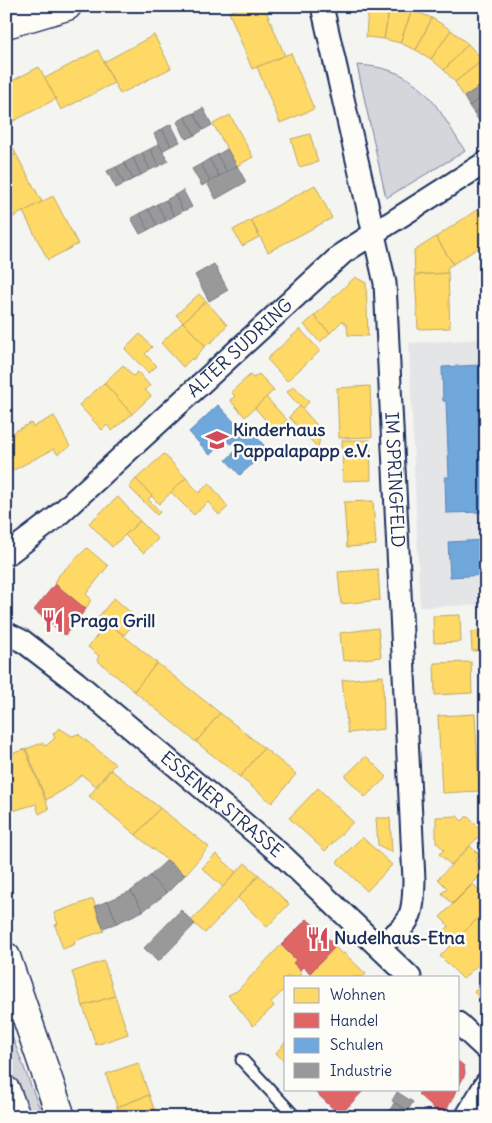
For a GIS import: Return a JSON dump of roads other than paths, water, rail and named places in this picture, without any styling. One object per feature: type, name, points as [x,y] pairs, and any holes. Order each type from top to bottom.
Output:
[{"type":"main road","points":[[6,24],[67,6]]},
{"type":"main road","points":[[6,956],[61,1117]]},
{"type":"main road","points":[[6,1091],[16,1117]]},
{"type":"street","name":"IM SPRINGFELD","points":[[322,6],[385,282],[414,880],[413,908],[408,920],[400,932],[378,946]]},
{"type":"street","name":"ALTER SÜDRING","points":[[9,553],[54,519],[344,253],[486,162]]},
{"type":"street","name":"ESSENER STRASSE","points":[[12,638],[117,716],[284,857],[409,976]]},
{"type":"street","points":[[460,1025],[486,1050]]},
{"type":"street","points":[[466,1117],[486,1083]]},
{"type":"lane","points":[[242,1060],[295,1117]]},
{"type":"place","name":"Kinderhaus Pappalapapp e.V.","points":[[217,440]]},
{"type":"place","name":"Praga Grill","points":[[53,621]]},
{"type":"place","name":"Nudelhaus-Etna","points":[[318,938]]}]
